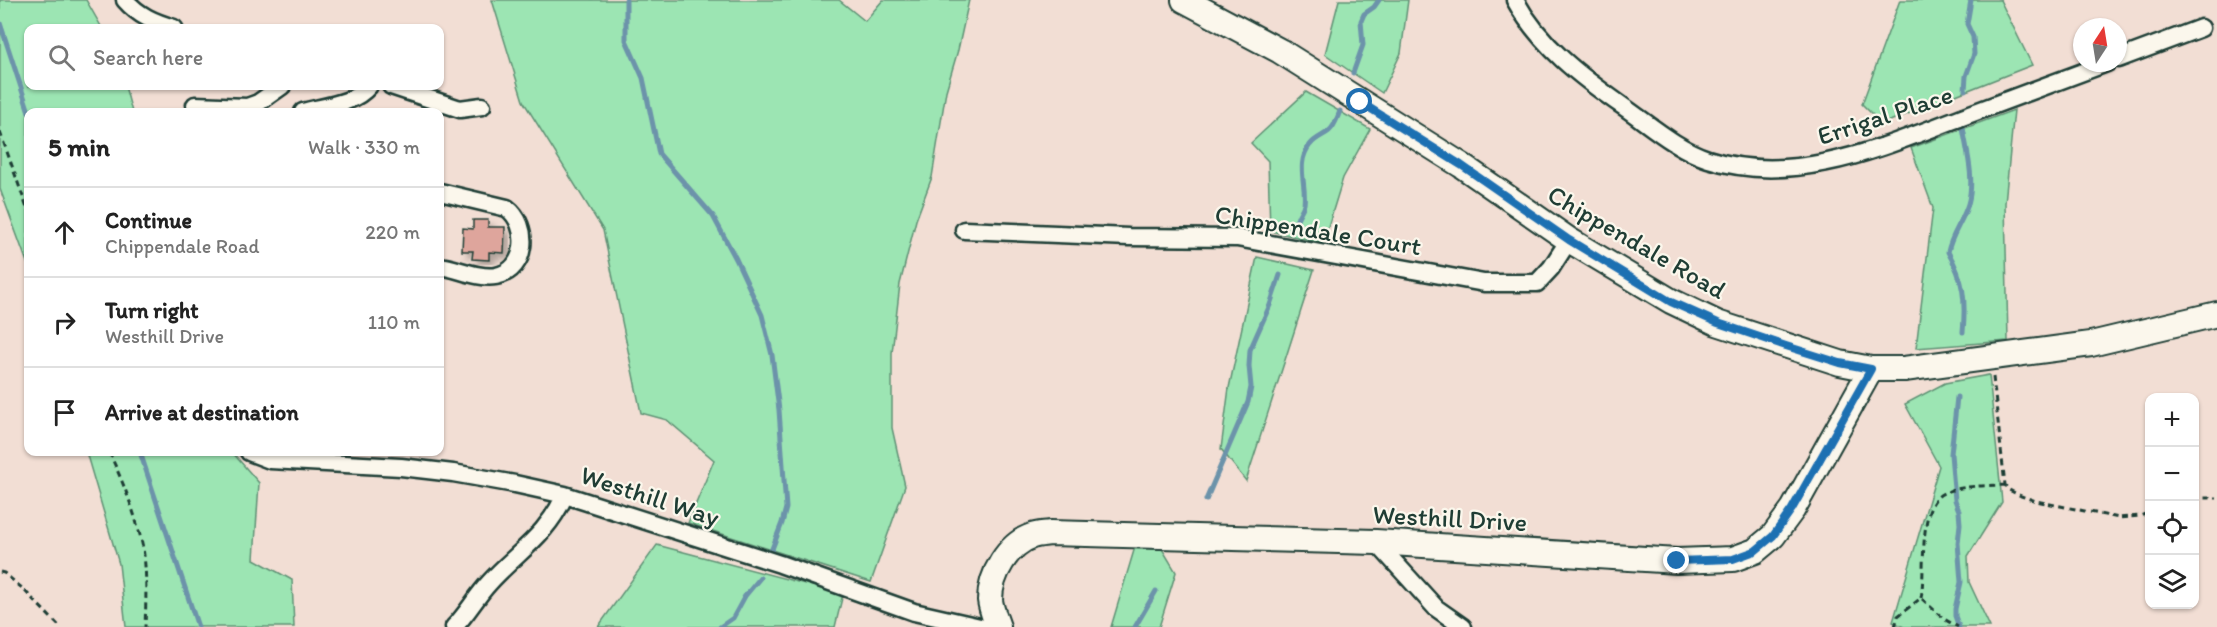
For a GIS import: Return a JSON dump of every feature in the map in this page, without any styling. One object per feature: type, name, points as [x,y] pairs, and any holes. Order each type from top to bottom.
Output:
[{"type":"street","points":[[125,0],[134,11],[150,21],[160,24]]},
{"type":"street","name":"Chippendale Road","points":[[1184,0],[1280,51],[1461,165],[1569,240],[1671,302],[1718,323],[1840,363],[1871,369],[1904,369],[2091,344],[2217,314]]},
{"type":"street","name":"Errigal Place","points":[[1515,0],[1544,42],[1575,72],[1683,148],[1716,161],[1776,169],[1832,162],[1914,135],[2083,72]]},
{"type":"street","points":[[2127,56],[2201,28]]},
{"type":"street","points":[[195,105],[247,107],[258,103],[276,90]]},
{"type":"street","points":[[319,108],[346,101],[358,96],[365,90]]},
{"type":"street","points":[[403,90],[460,109],[482,106]]},
{"type":"street","points":[[444,193],[507,208],[514,213],[519,222],[523,241],[519,259],[514,266],[501,275],[484,276],[444,267]]},
{"type":"street","name":"Chippendale Court","points":[[964,230],[1129,237],[1237,238],[1484,283],[1514,284],[1537,282],[1551,268],[1569,240]]},
{"type":"street","name":"Westhill Drive","points":[[998,627],[990,602],[991,588],[1000,564],[1014,546],[1031,536],[1068,532],[1376,542],[1677,561],[1733,559],[1755,551],[1773,536],[1792,509],[1871,369]]},
{"type":"street","name":"Westhill Way","points":[[260,456],[270,460],[401,467],[453,473],[565,495],[780,564],[914,612],[980,627]]},
{"type":"street","points":[[454,627],[491,580],[548,526],[565,495]]},
{"type":"street","points":[[1376,542],[1436,608],[1463,627]]},
{"type":"path","points":[[0,132],[24,200]]},
{"type":"path","points":[[1992,372],[2005,485],[2009,490],[2036,501],[2119,518],[2145,514]]},
{"type":"path","points":[[110,456],[126,490],[142,548],[146,583],[145,627]]},
{"type":"path","points":[[1895,627],[1898,616],[1921,598],[1925,528],[1932,501],[1943,493],[1968,487],[2005,485]]},
{"type":"path","points":[[2199,498],[2217,498]]},
{"type":"path","points":[[0,572],[22,588],[60,627]]},
{"type":"path","points":[[1921,598],[1944,619],[1959,627]]},
{"type":"green space","points":[[0,0],[86,0],[100,24],[24,24],[24,90],[126,90],[131,108],[24,108],[24,254],[0,189]]},
{"type":"green space","points":[[492,0],[839,0],[865,21],[883,0],[969,0],[946,91],[932,177],[916,220],[900,284],[892,353],[892,428],[905,486],[871,582],[688,523],[714,460],[667,420],[641,413],[603,230],[523,101]]},
{"type":"green space","points":[[1339,0],[1408,0],[1401,53],[1382,93],[1325,54]]},
{"type":"green space","points":[[1900,0],[2000,0],[2032,65],[1882,124],[1862,104]]},
{"type":"green space","points":[[1306,92],[1370,129],[1343,178],[1323,243],[1270,231],[1268,161],[1251,143]]},
{"type":"green space","points":[[2014,110],[2005,203],[2008,341],[1916,348],[1933,208],[1911,148]]},
{"type":"green space","points":[[1257,257],[1314,270],[1246,481],[1221,449],[1229,388]]},
{"type":"green space","points":[[1989,375],[2002,502],[1968,556],[1969,582],[1990,627],[1904,627],[1893,622],[1939,466],[1905,404],[1945,383]]},
{"type":"green space","points":[[87,456],[235,456],[259,483],[254,559],[292,580],[294,627],[126,627],[119,564]]},
{"type":"green space","points":[[657,545],[843,594],[835,627],[598,627]]},
{"type":"green space","points":[[1135,547],[1161,547],[1176,572],[1159,627],[1111,627]]},
{"type":"building","points":[[473,220],[488,220],[488,227],[505,227],[504,253],[489,252],[489,260],[472,259],[473,251],[462,251],[463,228],[473,229]]},
{"type":"waterway","points":[[626,0],[626,40],[643,78],[659,154],[713,216],[762,315],[772,355],[779,410],[786,508],[770,554]]},
{"type":"waterway","points":[[1353,73],[1363,45],[1361,21],[1364,14],[1379,0]]},
{"type":"waterway","points":[[1965,90],[1966,76],[1974,54],[1973,37],[1967,24],[1971,0]]},
{"type":"waterway","points":[[0,23],[28,108]]},
{"type":"waterway","points":[[1296,225],[1305,197],[1303,159],[1310,145],[1331,129],[1340,111]]},
{"type":"waterway","points":[[1963,128],[1970,166],[1970,195],[1948,252],[1958,272],[1963,290],[1963,332]]},
{"type":"waterway","points":[[1206,500],[1248,402],[1251,387],[1250,350],[1270,305],[1280,275]]},
{"type":"waterway","points":[[1957,397],[1951,454],[1955,500],[1960,524],[1958,543],[1961,582],[1955,609],[1959,627]]},
{"type":"waterway","points":[[141,456],[198,627]]},
{"type":"waterway","points":[[720,627],[733,618],[745,596],[760,578]]},
{"type":"waterway","points":[[1135,627],[1156,591]]},
{"type":"route","points":[[1360,102],[1461,165],[1569,240],[1671,302],[1718,323],[1786,346],[1840,363],[1871,369],[1792,509],[1773,536],[1755,551],[1733,559],[1677,561]]}]
